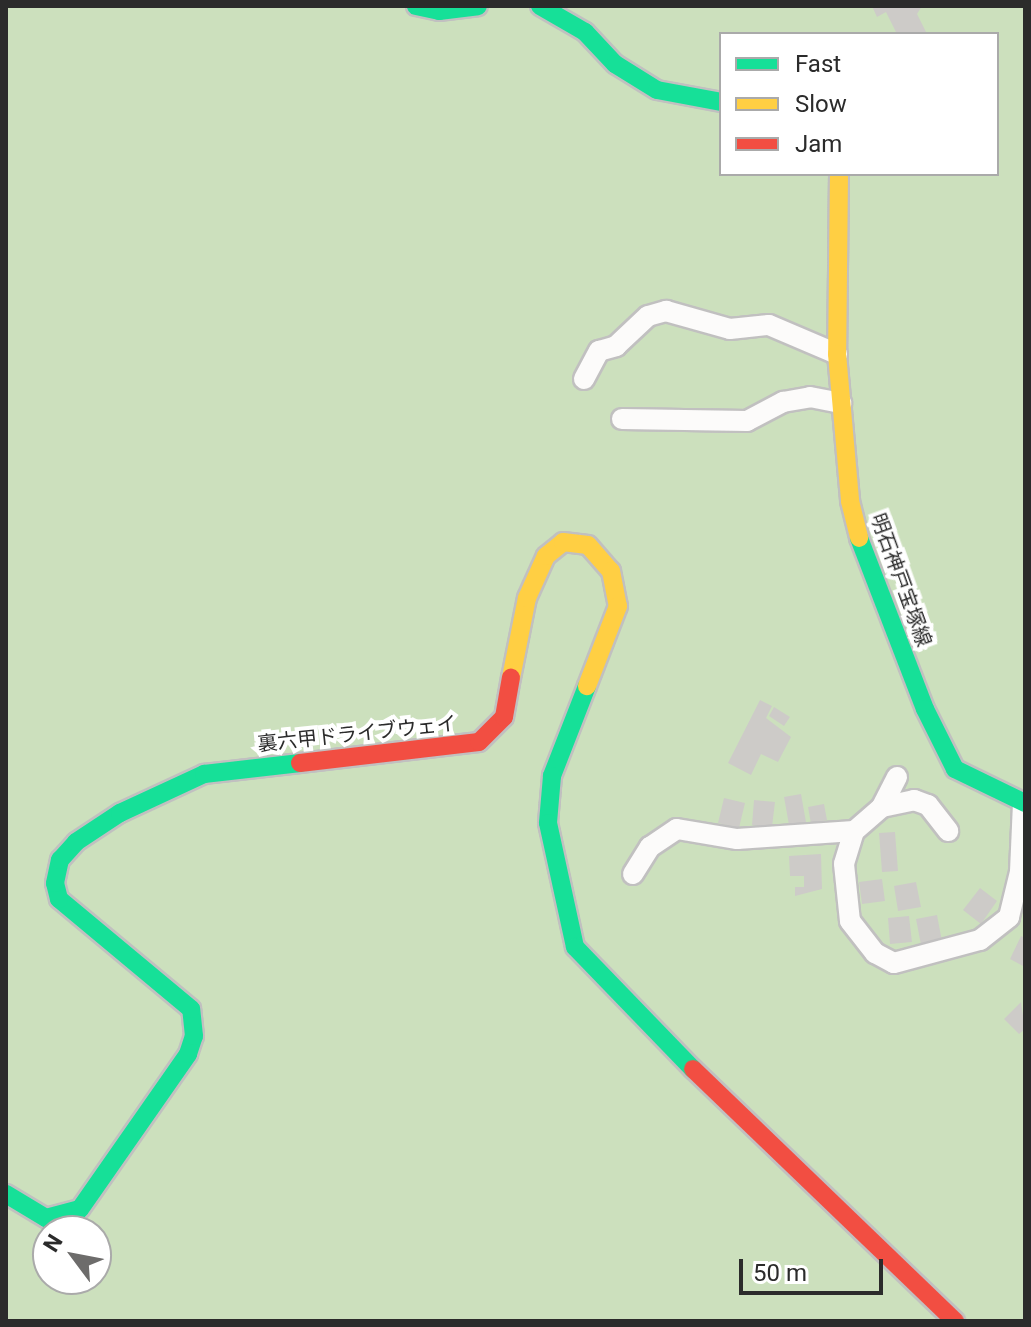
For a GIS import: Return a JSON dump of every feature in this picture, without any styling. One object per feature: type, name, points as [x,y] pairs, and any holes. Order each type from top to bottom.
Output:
[{"type":"street","points":[[416,6],[439,11],[478,6]]},
{"type":"street","points":[[540,6],[585,32],[615,64],[657,90],[719,102]]},
{"type":"street","name":"明石神戸宝塚線","points":[[839,176],[837,354],[850,501],[864,555],[925,709],[955,769],[1024,803]]},
{"type":"street","points":[[584,379],[599,351],[616,346],[648,316],[666,311],[730,329],[769,325],[837,354]]},
{"type":"street","points":[[622,419],[747,421],[783,402],[810,397],[841,403]]},
{"type":"street","name":"裏六甲ドライブウェイ","points":[[6,1194],[46,1218],[80,1209],[188,1054],[194,1036],[191,1009],[59,899],[55,883],[60,860],[68,851],[120,813],[204,774],[479,742],[504,717],[527,598],[546,556],[563,542],[588,545],[611,571],[618,606],[552,776],[548,823],[575,947],[601,979],[941,1313],[955,1321]]},
{"type":"street","points":[[897,777],[882,807],[854,831],[845,851],[846,910],[875,953],[906,964],[980,940],[1009,917],[1020,872],[1024,803]]},
{"type":"street","points":[[882,807],[914,800],[928,805],[948,831]]},
{"type":"street","points":[[633,874],[650,847],[677,829],[737,839],[854,831]]},
{"type":"green space","points":[[6,6],[1025,6],[1025,1321],[6,1321]]},
{"type":"building","points":[[872,6],[922,6],[917,14],[926,32],[896,32],[886,12],[877,17]]},
{"type":"building","points":[[760,700],[772,706],[766,718],[791,737],[778,762],[761,754],[751,775],[728,763]]},
{"type":"building","points":[[774,707],[790,717],[784,726],[769,716]]},
{"type":"building","points":[[801,794],[806,822],[789,825],[784,797]]},
{"type":"building","points":[[724,798],[745,803],[739,828],[718,823]]},
{"type":"building","points":[[754,800],[775,802],[772,827],[752,825]]},
{"type":"building","points":[[824,804],[827,820],[811,824],[808,807]]},
{"type":"building","points":[[895,832],[898,871],[882,872],[879,833]]},
{"type":"building","points":[[821,854],[822,889],[795,896],[795,887],[804,887],[804,876],[790,876],[789,856]]},
{"type":"building","points":[[882,879],[885,901],[862,904],[859,882]]},
{"type":"building","points":[[916,882],[921,907],[898,911],[894,886]]},
{"type":"building","points":[[980,888],[997,901],[981,924],[963,910]]},
{"type":"building","points":[[937,915],[942,941],[921,945],[916,919]]},
{"type":"building","points":[[909,916],[912,942],[890,944],[888,918]]},
{"type":"building","points":[[1021,936],[1025,938],[1025,967],[1010,959]]},
{"type":"building","points":[[1021,1002],[1025,1029],[1019,1034],[1004,1019]]},
{"type":"traffic: fast","points":[[416,6],[439,11],[478,6]]},
{"type":"traffic: fast","points":[[540,6],[585,32],[615,64],[657,90],[719,102]]},
{"type":"traffic: fast","points":[[859,538],[925,709],[955,769],[1025,803]]},
{"type":"traffic: fast","points":[[587,686],[552,776],[548,823],[575,947],[693,1069]]},
{"type":"traffic: fast","points":[[6,1194],[46,1218],[80,1209],[188,1054],[194,1036],[191,1009],[59,899],[55,883],[60,860],[76,842],[120,813],[204,774],[300,763]]},
{"type":"traffic: slow","points":[[839,176],[837,354],[850,501],[859,538]]},
{"type":"traffic: slow","points":[[511,678],[527,598],[546,556],[563,542],[588,545],[611,571],[618,606],[587,686]]},
{"type":"traffic: jam","points":[[300,763],[479,742],[504,717],[511,678]]},
{"type":"traffic: jam","points":[[693,1069],[955,1321]]}]
